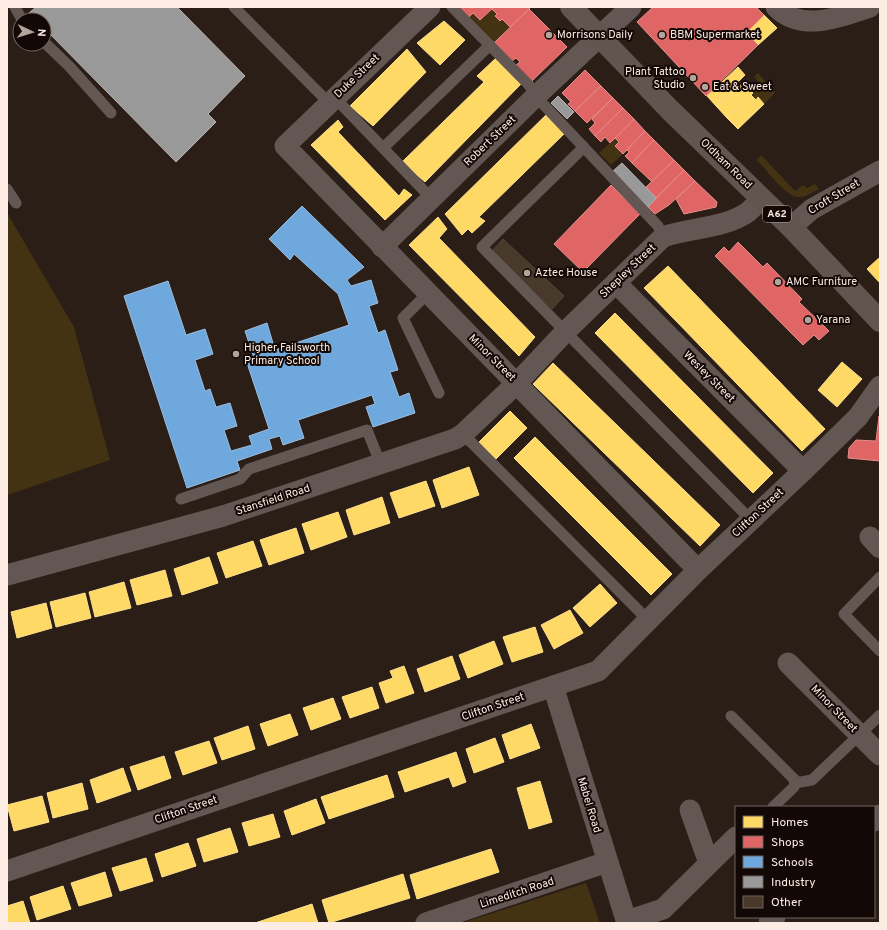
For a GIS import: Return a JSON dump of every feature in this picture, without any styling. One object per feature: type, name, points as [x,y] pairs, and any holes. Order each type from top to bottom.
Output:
[{"type":"highway","name":"Oldham Road","points":[[571,7],[670,110],[791,227],[880,321]]},
{"type":"street","name":"Duke Street","points":[[285,146],[430,7]]},
{"type":"street","name":"Robert Street","points":[[382,247],[537,94],[631,7]]},
{"type":"street","points":[[776,7],[793,19],[807,21],[828,20],[870,7]]},
{"type":"street","name":"Minor Street","points":[[285,146],[427,294],[517,383],[698,570]]},
{"type":"street","name":"Croft Street","points":[[791,227],[812,209],[844,189],[880,171]]},
{"type":"street","name":"Shepley Street","points":[[517,383],[565,332],[663,237],[733,220],[749,212],[761,198]]},
{"type":"street","name":"Wesley Street","points":[[616,283],[803,471]]},
{"type":"street","name":"Stansfield Road","points":[[7,575],[223,516],[425,450],[462,434],[517,383]]},
{"type":"street","name":"Clifton Street","points":[[7,871],[598,671],[698,570],[858,417],[880,386]]},
{"type":"street","name":"Minor Street","points":[[788,662],[880,755]]},
{"type":"street","name":"Mabel Road","points":[[553,686],[627,922]]},
{"type":"street","points":[[690,810],[709,863]]},
{"type":"street","points":[[627,922],[664,909],[735,838]]},
{"type":"street","name":"Limeditch Road","points":[[426,923],[607,862]]},
{"type":"lane","points":[[234,7],[384,148],[431,198]]},
{"type":"lane","points":[[452,7],[537,94],[543,104],[658,226],[663,237]]},
{"type":"lane","points":[[384,148],[490,45]]},
{"type":"lane","points":[[52,50],[69,66],[111,113]]},
{"type":"lane","points":[[584,147],[482,246],[751,520]]},
{"type":"lane","points":[[7,189],[16,203]]},
{"type":"lane","points":[[427,294],[403,318],[439,393]]},
{"type":"lane","points":[[181,499],[240,480],[249,469],[368,430],[381,465]]},
{"type":"lane","points":[[462,434],[648,620]]},
{"type":"lane","points":[[880,577],[844,614],[880,650]]},
{"type":"lane","points":[[795,783],[812,780],[880,715]]},
{"type":"lane","points":[[731,716],[794,780],[795,783]]},
{"type":"lane","points":[[774,806],[794,787],[795,783]]},
{"type":"shaded area","points":[[492,9],[497,14],[495,16],[500,21],[502,19],[510,27],[494,43],[469,17],[473,13],[480,20]]},
{"type":"shaded area","points":[[758,73],[775,93],[764,104],[758,98],[756,100],[751,95],[761,85],[754,77]]},
{"type":"shaded area","points":[[615,138],[619,142],[623,154],[611,165],[599,153]]},
{"type":"shaded area","points":[[761,155],[795,191],[803,185],[807,188],[815,184],[819,189],[802,197],[794,196],[788,193],[776,182],[757,160]]},
{"type":"shaded area","points":[[7,213],[74,327],[110,460],[7,495]]},
{"type":"shaded area","points":[[586,883],[600,923],[462,923]]},
{"type":"building: Homes","points":[[764,15],[777,28],[758,45],[746,33]]},
{"type":"building: Homes","points":[[444,21],[465,40],[440,65],[417,43]]},
{"type":"building: Homes","points":[[407,49],[426,72],[373,126],[350,106]]},
{"type":"building: Homes","points":[[496,58],[522,83],[425,182],[402,162],[484,82],[477,76]]},
{"type":"building: Homes","points":[[738,67],[745,75],[736,84],[739,87],[717,107],[707,96]]},
{"type":"building: Homes","points":[[743,83],[746,85],[741,90],[743,92],[748,88],[753,93],[727,118],[717,107]]},
{"type":"building: Homes","points":[[751,95],[756,100],[758,97],[764,104],[738,129],[727,118]]},
{"type":"building: Homes","points":[[548,113],[566,132],[479,217],[485,221],[472,233],[468,229],[462,235],[445,214]]},
{"type":"building: Homes","points":[[338,120],[343,127],[338,132],[399,196],[404,189],[412,195],[385,220],[311,145]]},
{"type":"building: Homes","points":[[438,217],[447,229],[439,238],[535,337],[519,356],[409,245]]},
{"type":"building: Homes","points":[[880,257],[880,281],[879,282],[867,269]]},
{"type":"building: Homes","points":[[668,266],[825,429],[802,451],[644,288]]},
{"type":"building: Homes","points":[[615,313],[773,473],[753,493],[595,333]]},
{"type":"building: Homes","points":[[842,362],[862,379],[837,407],[818,390]]},
{"type":"building: Homes","points":[[553,363],[720,525],[700,546],[533,384]]},
{"type":"building: Homes","points":[[510,411],[527,428],[495,460],[478,443]]},
{"type":"building: Homes","points":[[535,437],[672,574],[651,595],[514,458]]},
{"type":"building: Homes","points":[[469,467],[479,495],[442,508],[433,480]]},
{"type":"building: Homes","points":[[426,481],[435,506],[399,518],[390,493]]},
{"type":"building: Homes","points":[[382,497],[390,523],[354,535],[346,510]]},
{"type":"building: Homes","points":[[338,512],[347,537],[311,550],[302,524]]},
{"type":"building: Homes","points":[[296,528],[304,553],[269,565],[260,540]]},
{"type":"building: Homes","points":[[253,541],[262,566],[226,578],[217,553]]},
{"type":"building: Homes","points":[[209,557],[218,583],[182,595],[174,569]]},
{"type":"building: Homes","points":[[165,570],[172,596],[137,605],[130,580]]},
{"type":"building: Homes","points":[[124,582],[131,608],[95,617],[89,592]]},
{"type":"building: Homes","points":[[600,584],[617,603],[590,627],[573,608]]},
{"type":"building: Homes","points":[[85,593],[91,618],[56,627],[50,602]]},
{"type":"building: Homes","points":[[46,603],[52,628],[17,638],[11,612]]},
{"type":"building: Homes","points":[[570,610],[583,633],[554,649],[541,625]]},
{"type":"building: Homes","points":[[535,627],[543,652],[512,662],[503,637]]},
{"type":"building: Homes","points":[[494,641],[503,664],[468,678],[459,655]]},
{"type":"building: Homes","points":[[452,656],[460,679],[425,692],[417,669]]},
{"type":"building: Homes","points":[[404,666],[414,693],[386,703],[379,683],[393,678],[390,671]]},
{"type":"building: Homes","points":[[372,687],[379,708],[350,718],[342,697]]},
{"type":"building: Homes","points":[[333,698],[341,719],[311,730],[303,708]]},
{"type":"building: Homes","points":[[290,714],[298,735],[268,746],[260,724]]},
{"type":"building: Homes","points":[[531,724],[540,748],[510,759],[502,735]]},
{"type":"building: Homes","points":[[248,726],[255,749],[222,760],[214,738]]},
{"type":"building: Homes","points":[[495,738],[504,762],[474,773],[466,749]]},
{"type":"building: Homes","points":[[209,741],[217,763],[183,775],[175,752]]},
{"type":"building: Homes","points":[[456,752],[466,782],[453,787],[449,777],[405,792],[398,772]]},
{"type":"building: Homes","points":[[164,756],[171,778],[138,790],[130,767]]},
{"type":"building: Homes","points":[[123,768],[131,791],[97,803],[90,780]]},
{"type":"building: Homes","points":[[387,775],[394,797],[329,819],[321,797]]},
{"type":"building: Homes","points":[[540,781],[552,822],[529,829],[517,788]]},
{"type":"building: Homes","points":[[82,783],[88,809],[53,818],[47,793]]},
{"type":"building: Homes","points":[[42,796],[49,822],[14,831],[7,805]]},
{"type":"building: Homes","points":[[316,799],[325,823],[292,835],[284,811]]},
{"type":"building: Homes","points":[[273,814],[280,837],[249,846],[242,823]]},
{"type":"building: Homes","points":[[230,828],[238,852],[204,862],[197,839]]},
{"type":"building: Homes","points":[[188,843],[196,866],[162,877],[155,854]]},
{"type":"building: Homes","points":[[491,849],[499,872],[417,899],[410,875]]},
{"type":"building: Homes","points":[[146,858],[153,881],[120,891],[112,868]]},
{"type":"building: Homes","points":[[105,872],[112,896],[79,906],[71,883]]},
{"type":"building: Homes","points":[[403,874],[410,898],[329,923],[322,900]]},
{"type":"building: Homes","points":[[63,886],[71,909],[37,920],[30,897]]},
{"type":"building: Homes","points":[[23,901],[30,923],[7,923],[7,906]]},
{"type":"building: Homes","points":[[312,904],[318,923],[255,923]]},
{"type":"building: Shops","points":[[459,7],[494,7],[480,20],[473,13],[469,17]]},
{"type":"building: Shops","points":[[494,7],[530,8],[510,27],[502,19],[500,21],[495,16],[497,14],[492,9]]},
{"type":"building: Shops","points":[[653,7],[756,7],[764,15],[746,33],[758,45],[706,96],[637,22]]},
{"type":"building: Shops","points":[[529,9],[567,47],[532,81],[516,65],[520,62],[516,58],[512,61],[494,43]]},
{"type":"building: Shops","points":[[585,70],[601,86],[575,111],[568,104],[571,102],[562,93]]},
{"type":"building: Shops","points":[[601,86],[613,98],[587,123],[575,111]]},
{"type":"building: Shops","points":[[613,98],[623,108],[595,136],[589,129],[595,123],[592,119]]},
{"type":"building: Shops","points":[[623,108],[634,119],[610,143],[605,137],[601,142],[595,136]]},
{"type":"building: Shops","points":[[634,119],[645,131],[623,154],[615,146],[619,142],[615,138]]},
{"type":"building: Shops","points":[[645,131],[654,140],[632,163],[625,156],[629,152],[627,150]]},
{"type":"building: Shops","points":[[654,140],[674,160],[652,182],[632,163]]},
{"type":"building: Shops","points":[[674,160],[684,170],[656,198],[646,187]]},
{"type":"building: Shops","points":[[684,170],[695,181],[669,205],[655,214],[648,207]]},
{"type":"building: Shops","points":[[695,181],[717,202],[716,207],[684,214],[676,199]]},
{"type":"building: Shops","points":[[611,185],[640,214],[583,272],[554,244]]},
{"type":"building: Shops","points":[[738,242],[763,267],[767,263],[802,299],[799,302],[829,331],[819,340],[814,335],[803,345],[715,256],[724,247],[729,252]]},
{"type":"building: Shops","points":[[879,416],[880,461],[848,458],[849,448],[856,440],[876,441]]},
{"type":"building: Schools","points":[[302,206],[364,267],[347,280],[351,286],[371,280],[378,303],[369,306],[378,333],[385,330],[398,370],[390,372],[399,397],[409,393],[415,413],[373,427],[366,407],[375,404],[372,395],[298,420],[304,438],[283,445],[280,436],[269,439],[272,449],[237,461],[240,470],[187,488],[124,296],[168,281],[186,335],[205,329],[213,354],[195,360],[205,391],[210,389],[216,407],[230,403],[237,426],[224,430],[231,451],[252,445],[249,436],[269,429],[247,363],[255,361],[245,331],[267,323],[275,350],[349,325],[338,294],[294,254],[290,260],[269,239]]},
{"type":"building: Industry","points":[[36,7],[177,7],[245,76],[208,114],[216,122],[176,162],[52,36],[52,12],[30,12]]},
{"type":"building: Industry","points":[[558,96],[574,112],[567,119],[551,103]]},
{"type":"building: Industry","points":[[622,163],[656,198],[648,207],[613,171]]},
{"type":"building: Other","name":"Aztec House","points":[[503,239],[564,296],[552,309],[492,251]]},
{"type":"place","name":"Morrisons Daily","points":[[549,35]]},
{"type":"place","name":"BBM Supermarket","points":[[662,35]]},
{"type":"place","name":"Plant Tattoo Studio","points":[[693,78]]},
{"type":"place","name":"Eat & Sweet","points":[[705,87]]},
{"type":"place","name":"Aztec House","points":[[527,273]]},
{"type":"place","name":"AMC Furniture","points":[[778,282]]},
{"type":"place","name":"Yarana","points":[[808,320]]},
{"type":"place","name":"Higher Failsworth Primary School","points":[[236,354]]}]
